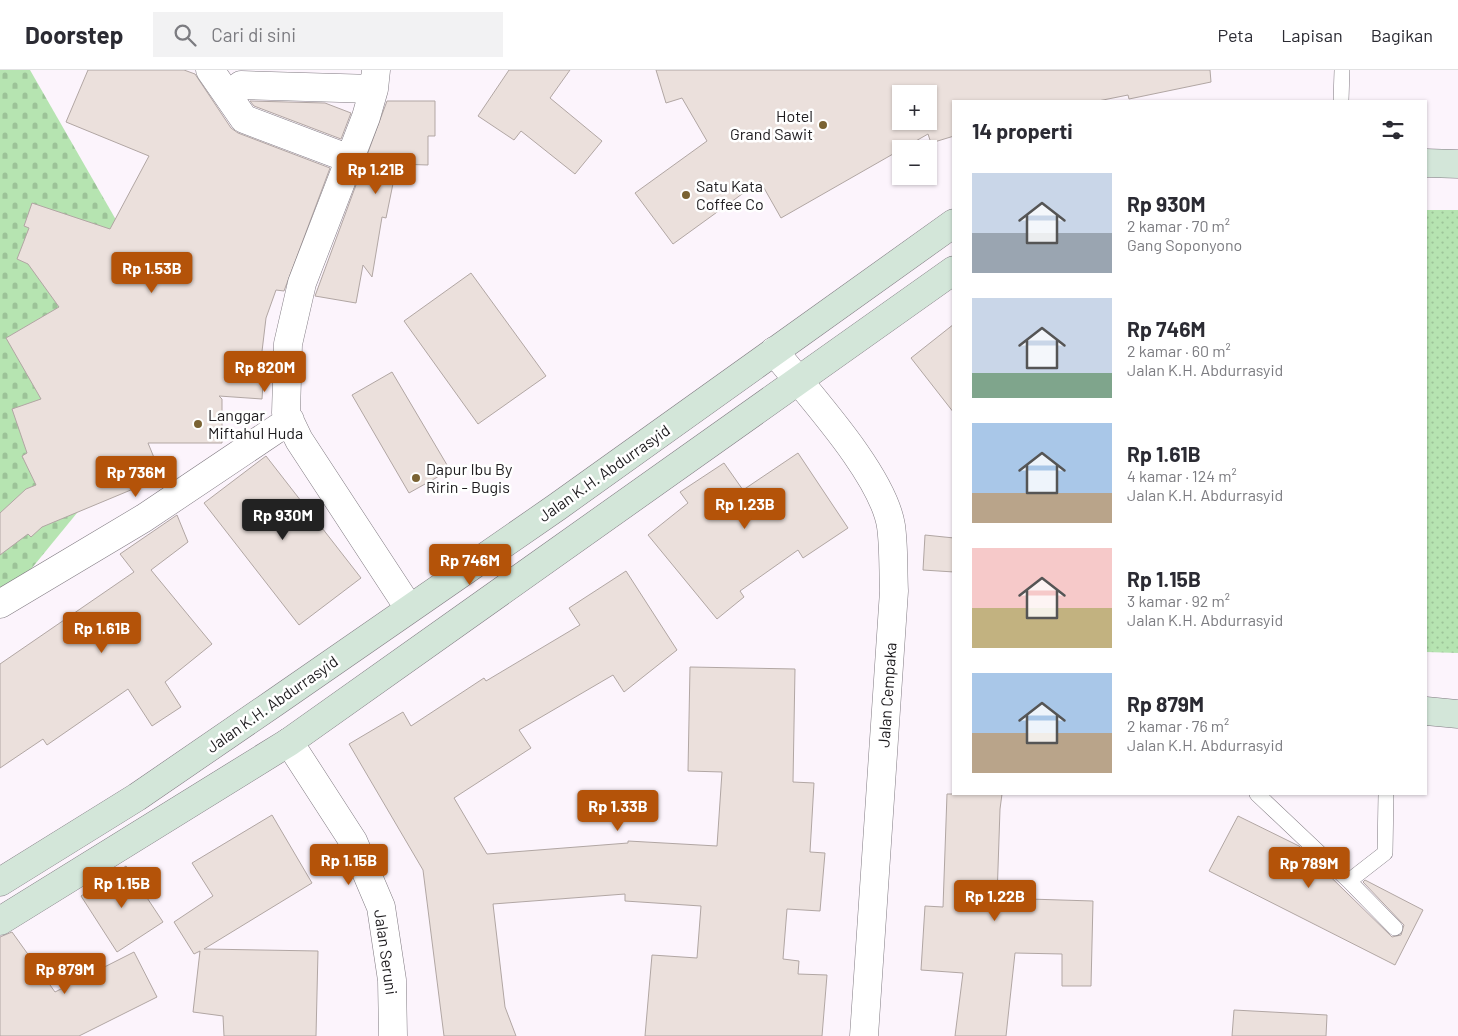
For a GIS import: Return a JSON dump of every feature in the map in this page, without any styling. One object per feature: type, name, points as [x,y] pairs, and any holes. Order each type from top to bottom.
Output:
[{"type":"street","points":[[210,70],[244,119],[352,154]]},
{"type":"street","points":[[242,85],[375,80],[352,154],[302,284],[288,344],[286,413],[299,440],[409,608]]},
{"type":"street","points":[[1427,164],[1458,164]]},
{"type":"street","name":"Jalan K.H. Abdurrasyid","points":[[0,882],[137,798],[557,507],[952,224]]},
{"type":"street","points":[[0,921],[288,742],[952,271]]},
{"type":"street","name":"Jalan Cempaka","points":[[774,351],[860,462],[878,489],[891,525],[894,592],[864,1036]]},
{"type":"street","points":[[0,604],[144,518],[290,420]]},
{"type":"street","points":[[1427,711],[1458,714]]},
{"type":"street","name":"Jalan Seruni","points":[[288,742],[353,841],[381,907],[392,980],[393,1036]]},
{"type":"lane","points":[[1341,100],[1342,70]]},
{"type":"lane","points":[[1258,795],[1349,880],[1395,928]]},
{"type":"lane","points":[[1349,880],[1385,853],[1386,795]]},
{"type":"green space","points":[[0,70],[30,70],[135,253],[131,447],[0,607]]},
{"type":"green space","points":[[1427,210],[1458,210],[1458,653],[1427,652]]},
{"type":"building","points":[[88,70],[184,70],[195,74],[231,128],[238,133],[330,168],[284,291],[276,290],[266,318],[260,368],[264,369],[262,399],[219,396],[222,399],[222,443],[148,443],[162,477],[42,527],[31,537],[28,534],[0,555],[0,513],[26,489],[36,485],[22,456],[27,453],[12,409],[41,399],[6,338],[59,307],[28,264],[17,259],[29,228],[24,226],[32,203],[110,229],[149,156],[66,122]]},
{"type":"building","points":[[509,70],[570,70],[550,98],[602,141],[575,174],[521,131],[514,140],[478,116]]},
{"type":"building","points":[[656,70],[1210,70],[1211,82],[1129,99],[1128,95],[1103,100],[952,100],[952,137],[937,141],[930,140],[928,134],[918,140],[892,140],[892,155],[781,218],[760,181],[673,244],[635,193],[707,141],[682,98],[666,103]]},
{"type":"building","points":[[250,101],[325,103],[351,113],[341,139],[254,106]]},
{"type":"building","points":[[387,101],[435,101],[435,136],[428,136],[428,165],[397,164],[386,218],[382,217],[372,277],[363,265],[356,303],[315,296]]},
{"type":"building","points":[[471,273],[546,376],[478,424],[404,321]]},
{"type":"building","points":[[952,326],[952,410],[911,358]]},
{"type":"building","points":[[392,372],[450,470],[409,493],[352,395]]},
{"type":"building","points":[[798,453],[848,528],[803,558],[798,550],[740,591],[744,597],[717,619],[648,535],[688,503],[680,492],[724,463],[743,490]]},
{"type":"building","points":[[266,456],[361,578],[299,625],[204,503]]},
{"type":"building","points":[[177,515],[188,542],[151,570],[212,644],[165,682],[181,707],[152,726],[128,689],[47,745],[43,739],[0,768],[0,664],[134,572],[120,554]]},
{"type":"building","points":[[925,535],[952,538],[952,572],[923,570]]},
{"type":"building","points":[[626,571],[677,650],[624,692],[613,675],[519,730],[531,748],[454,798],[487,854],[628,843],[628,841],[717,846],[722,772],[688,771],[690,667],[795,669],[793,782],[814,783],[810,852],[825,853],[820,911],[787,909],[783,959],[799,961],[798,974],[827,975],[822,1036],[645,1036],[652,955],[697,958],[701,906],[625,901],[625,894],[493,904],[505,1007],[516,1036],[444,1036],[423,870],[349,744],[403,712],[411,726],[484,678],[486,681],[580,625],[569,608]]},
{"type":"building","points":[[947,794],[1002,795],[997,898],[1093,901],[1091,986],[1062,986],[1062,954],[1015,953],[1006,1036],[955,1036],[963,973],[921,970],[925,906],[943,907]]},
{"type":"building","points":[[272,815],[312,883],[204,949],[318,951],[316,1036],[224,1036],[223,1016],[193,1012],[200,951],[194,954],[174,922],[213,896],[192,863]]},
{"type":"building","points":[[1238,816],[1299,846],[1392,937],[1401,935],[1404,925],[1363,882],[1365,880],[1423,910],[1395,965],[1209,871]]},
{"type":"building","points":[[126,866],[163,922],[117,952],[81,896]]},
{"type":"building","points":[[12,932],[55,992],[134,952],[157,997],[79,1036],[0,1036],[0,937]]},
{"type":"building","points":[[1234,1010],[1327,1015],[1326,1036],[1232,1036]]},
{"type":"place","name":"Hotel Grand Sawit","points":[[823,125]]},
{"type":"place","name":"Satu Kata Coffee Co","points":[[686,195]]},
{"type":"place","name":"Langgar Miftahul Huda","points":[[198,424]]},
{"type":"place","name":"Dapur Ibu By Ririn - Bugis","points":[[416,478]]}]
